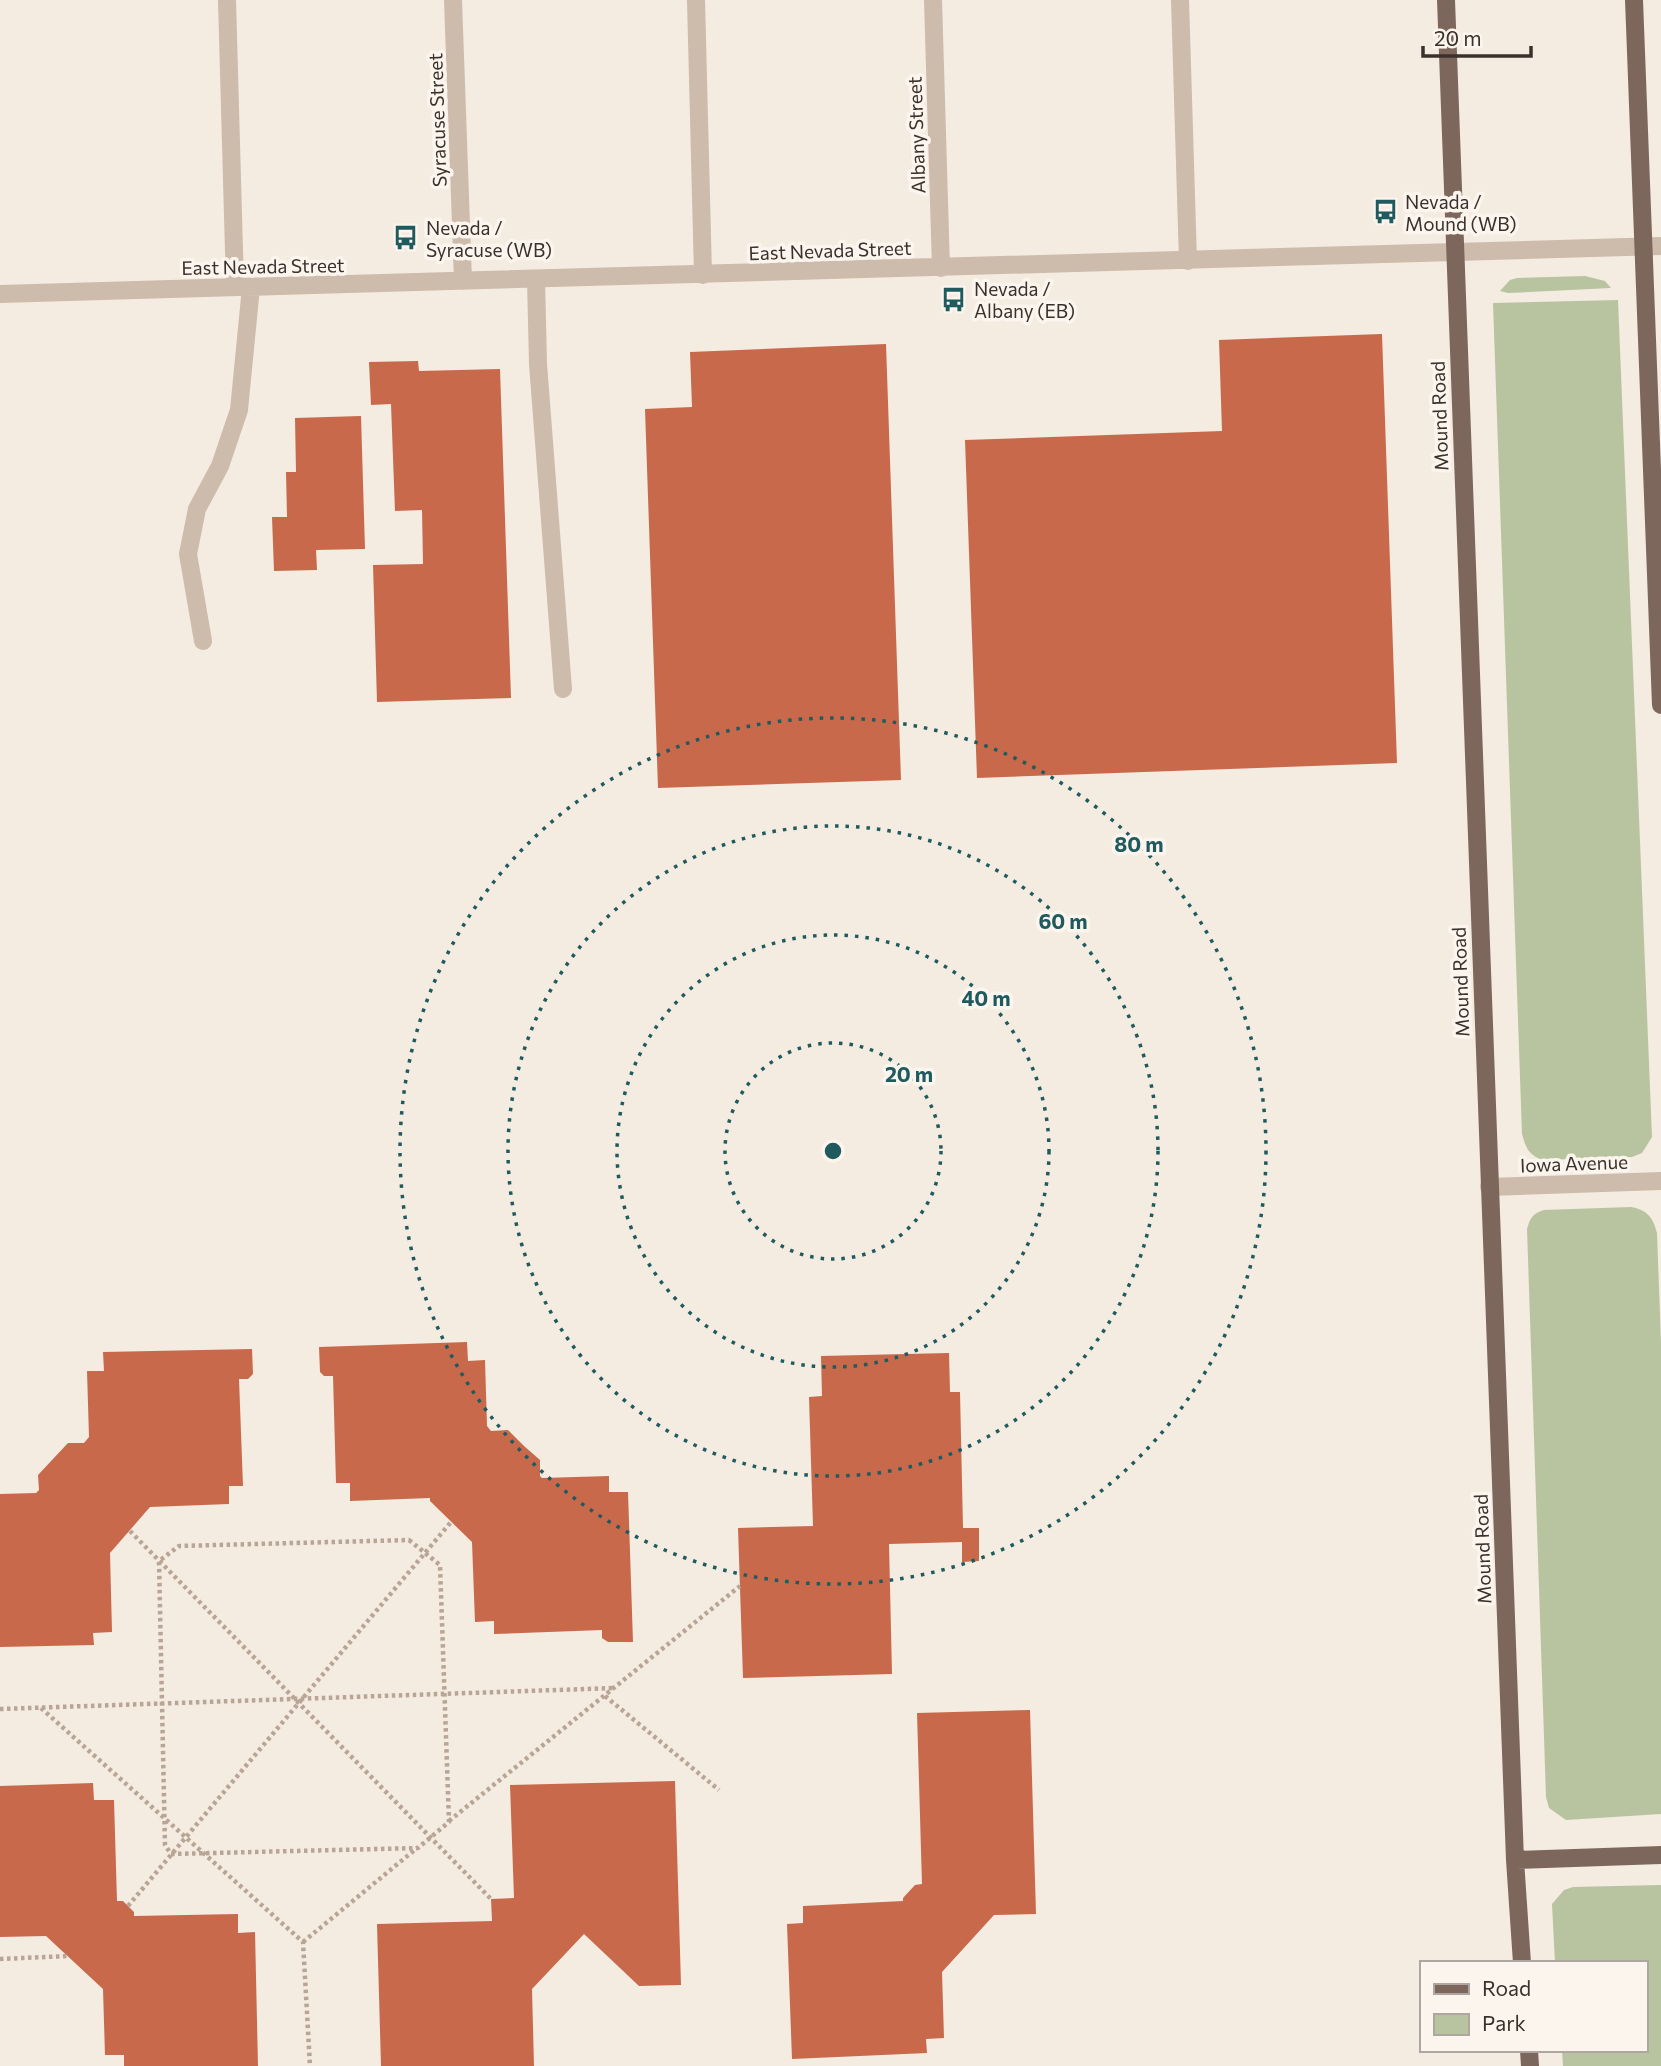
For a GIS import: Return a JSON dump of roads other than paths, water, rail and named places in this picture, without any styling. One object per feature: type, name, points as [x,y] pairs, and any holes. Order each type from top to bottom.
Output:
[{"type":"main road","name":"Mound Road","points":[[1446,0],[1515,1860],[1522,1961]]},
{"type":"main road","points":[[1634,0],[1661,705]]},
{"type":"main road","points":[[1515,1860],[1661,1855]]},
{"type":"street","points":[[203,641],[188,554],[197,509],[220,466],[239,410],[243,287],[227,0]]},
{"type":"street","name":"Syracuse Street","points":[[453,0],[463,281]]},
{"type":"street","points":[[696,0],[704,275]]},
{"type":"street","name":"Albany Street","points":[[933,0],[941,268]]},
{"type":"street","points":[[1180,0],[1188,261]]},
{"type":"street","name":"East Nevada Street","points":[[0,294],[1661,246]]},
{"type":"street","points":[[536,279],[538,363],[563,689]]},
{"type":"street","name":"Iowa Avenue","points":[[1489,1187],[1661,1181]]},
{"type":"place","name":"Nevada / Mound (WB)","points":[[1385,212]]},
{"type":"place","name":"Nevada / Syracuse (WB)","points":[[406,238]]},
{"type":"place","name":"Nevada / Albany (EB)","points":[[954,299]]}]
